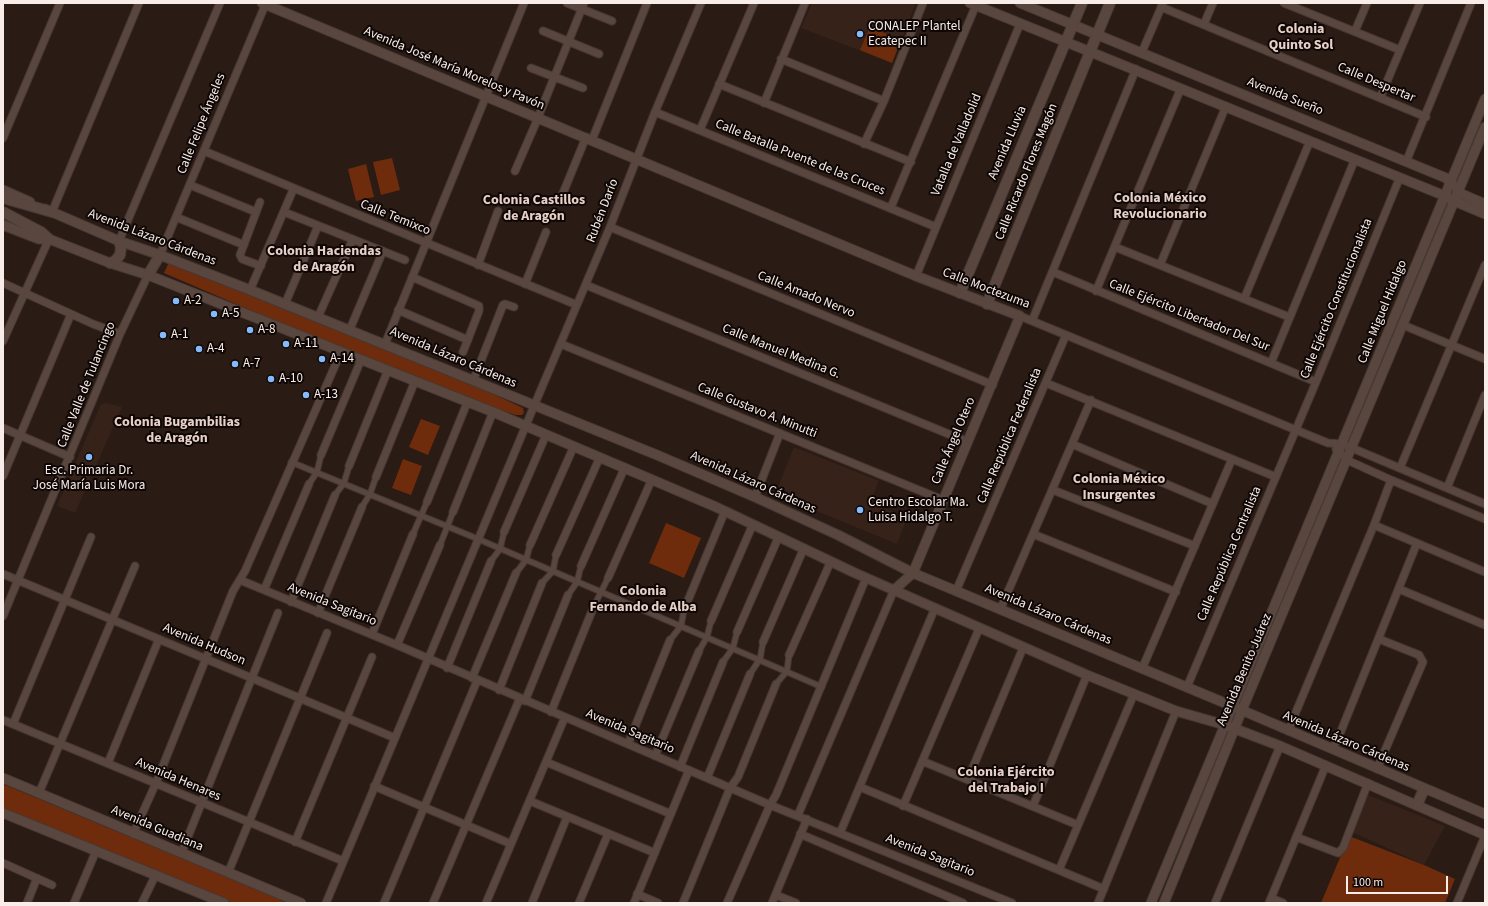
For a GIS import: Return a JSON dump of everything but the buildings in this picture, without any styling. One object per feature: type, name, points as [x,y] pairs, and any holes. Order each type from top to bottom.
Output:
[{"type":"main road","name":"Avenida Lluvia","points":[[960,293],[1064,42],[1082,3]]},
{"type":"main road","name":"Calle Ricardo Flores Magón","points":[[987,304],[1110,3]]},
{"type":"main road","points":[[3,198],[52,212]]},
{"type":"main road","points":[[3,212],[41,232],[49,239]]},
{"type":"main road","points":[[110,263],[115,261],[120,255],[121,247],[119,241]]},
{"type":"main road","points":[[148,275],[160,255]]},
{"type":"main road","points":[[1417,805],[1424,788]]},
{"type":"street","points":[[3,138],[60,3]]},
{"type":"street","points":[[52,212],[139,3]]},
{"type":"street","points":[[119,241],[220,3]]},
{"type":"street","name":"Avenida José María Morelos y Pavón","points":[[264,3],[636,158]]},
{"type":"street","name":"Calle Felipe Ángeles","points":[[160,255],[264,3]]},
{"type":"street","points":[[385,344],[524,3]]},
{"type":"street","points":[[567,3],[583,6],[612,21]]},
{"type":"street","points":[[561,198],[589,139],[647,3]]},
{"type":"street","name":"Rubén Darío","points":[[326,903],[586,285],[636,158],[701,3]]},
{"type":"street","points":[[700,130],[754,3]]},
{"type":"street","points":[[764,103],[805,3]]},
{"type":"street","points":[[864,144],[884,101],[923,3]]},
{"type":"street","name":"Avenida Sueño","points":[[1020,3],[1446,178],[1458,192]]},
{"type":"street","points":[[1204,24],[1213,3]]},
{"type":"street","points":[[1284,3],[1400,50]]},
{"type":"street","points":[[1355,31],[1367,3]]},
{"type":"street","points":[[1380,98],[1420,3]]},
{"type":"street","points":[[1406,162],[1426,117],[1471,3]]},
{"type":"street","points":[[891,208],[911,162],[973,4],[1400,177],[1485,214]]},
{"type":"street","points":[[1142,52],[1162,5]]},
{"type":"street","name":"Calle Despertar","points":[[1162,5],[1426,117]]},
{"type":"street","points":[[515,171],[583,6]]},
{"type":"street","name":"Vatalla de Valladolid","points":[[916,276],[1020,24]]},
{"type":"street","points":[[543,31],[599,54]]},
{"type":"street","points":[[782,59],[884,101]]},
{"type":"street","points":[[532,68],[583,88]]},
{"type":"street","points":[[1032,321],[1136,69]]},
{"type":"street","points":[[719,84],[911,162]]},
{"type":"street","points":[[1096,291],[1182,88]]},
{"type":"street","name":"Calle Miguel Hidalgo","points":[[1340,448],[1485,98]]},
{"type":"street","points":[[1160,265],[1226,106]]},
{"type":"street","name":"Calle Batalla Puente de las Cruces","points":[[655,112],[936,227]]},
{"type":"street","name":"Calle Miguel Hidalgo","points":[[1352,448],[1485,127]]},
{"type":"street","points":[[1244,299],[1310,141]]},
{"type":"street","name":"Calle Temixco","points":[[204,151],[293,190],[577,305]]},
{"type":"street","name":"Calle Moctezuma","points":[[636,158],[916,276],[1020,316],[1340,448]]},
{"type":"street","points":[[1271,364],[1355,159]]},
{"type":"street","name":"Calle Ejército Constitucionalista","points":[[1296,430],[1400,177]]},
{"type":"street","points":[[190,185],[256,212]]},
{"type":"street","name":"Avenida Lázaro Cárdenas","points":[[3,190],[119,241],[160,255],[350,329],[473,381],[657,455],[755,497],[838,535],[913,573],[1242,710],[1288,731],[1485,814]]},
{"type":"street","points":[[250,290],[293,190]]},
{"type":"street","points":[[1458,192],[1485,204]]},
{"type":"street","points":[[260,202],[240,254],[241,258],[261,266]]},
{"type":"street","points":[[478,265],[498,211]]},
{"type":"street","points":[[284,212],[405,260]]},
{"type":"street","points":[[176,217],[244,245]]},
{"type":"street","points":[[3,225],[39,239],[49,239],[110,263],[148,275],[244,312],[467,403],[493,412],[625,467],[725,511],[866,578],[1023,648],[1176,711],[1235,728],[1280,746],[1485,835],[1457,903]]},
{"type":"street","points":[[284,304],[318,226]]},
{"type":"street","name":"Calle Amado Nervo","points":[[610,227],[992,384]]},
{"type":"street","points":[[525,284],[546,232]]},
{"type":"street","points":[[3,341],[49,239]]},
{"type":"street","points":[[318,317],[353,239]]},
{"type":"street","points":[[1115,247],[1289,317]]},
{"type":"street","points":[[350,329],[383,251]]},
{"type":"street","points":[[1400,468],[1485,265]]},
{"type":"street","name":"Calle Ejército Libertador Del Sur","points":[[1053,272],[1316,382]]},
{"type":"street","name":"Calle Valle de Tulancingo","points":[[3,616],[120,334],[148,275]]},
{"type":"street","points":[[412,277],[479,306],[479,311],[463,352]]},
{"type":"street","points":[[3,283],[71,314],[120,334]]},
{"type":"street","name":"Calle Manuel Medina G.","points":[[586,285],[968,442]]},
{"type":"street","points":[[473,381],[503,306],[507,304],[514,307]]},
{"type":"street","points":[[398,310],[468,340]]},
{"type":"street","points":[[3,476],[71,314]]},
{"type":"street","name":"Calle Ángel Otero","points":[[894,590],[913,573],[1020,316]]},
{"type":"street","points":[[1403,325],[1485,359]]},
{"type":"street","name":"Calle República Federalista","points":[[956,591],[1066,335]]},
{"type":"street","name":"Calle Gustavo A. Minutti","points":[[561,344],[943,500]]},
{"type":"street","points":[[133,834],[156,783],[233,591],[240,580],[341,352]]},
{"type":"street","points":[[264,590],[309,484],[317,472],[321,455],[361,360]]},
{"type":"street","points":[[292,602],[335,495],[344,483],[349,466],[388,370]]},
{"type":"street","points":[[318,613],[362,507],[370,494],[415,382]]},
{"type":"street","points":[[1046,382],[1276,477]]},
{"type":"street","points":[[1446,488],[1485,395]]},
{"type":"street","points":[[1000,610],[1053,490],[1090,400]]},
{"type":"street","points":[[372,634],[467,403]]},
{"type":"street","points":[[397,645],[440,545],[493,412]]},
{"type":"street","points":[[3,428],[20,434],[70,457]]},
{"type":"street","name":"Calle República Centralista","points":[[1187,688],[1296,430]]},
{"type":"street","points":[[755,497],[780,433]]},
{"type":"street","points":[[447,668],[491,561],[500,549],[504,532],[546,435]]},
{"type":"street","points":[[1072,444],[1213,504]]},
{"type":"street","points":[[384,903],[516,573],[526,560],[530,545],[574,446]]},
{"type":"street","points":[[1340,448],[1352,448],[1485,504]]},
{"type":"street","points":[[1340,448],[1347,460],[1390,480],[1485,519]]},
{"type":"street","name":"Avenida Benito Juárez","points":[[1151,903],[1340,448]]},
{"type":"street","name":"Avenida Benito Juárez","points":[[1164,903],[1242,710],[1352,448]]},
{"type":"street","points":[[499,690],[542,583],[552,571],[556,555],[600,457]]},
{"type":"street","points":[[1142,669],[1232,459]]},
{"type":"street","points":[[292,462],[478,539],[760,659],[822,687]]},
{"type":"street","points":[[433,903],[568,595],[577,582],[581,566],[625,467]]},
{"type":"street","points":[[551,712],[594,606],[602,592],[652,479]]},
{"type":"street","points":[[1288,731],[1374,525],[1390,480]]},
{"type":"street","points":[[1053,490],[1195,546]]},
{"type":"street","points":[[628,744],[670,640],[681,626],[684,610],[725,511]]},
{"type":"street","points":[[655,756],[699,651],[707,637],[711,621],[753,524]]},
{"type":"street","points":[[1374,525],[1485,572]]},
{"type":"street","points":[[1033,534],[1176,592]]},
{"type":"street","points":[[680,767],[723,662],[733,648],[737,632],[779,536]]},
{"type":"street","points":[[13,724],[91,537]]},
{"type":"street","points":[[1331,749],[1336,741],[1417,543]]},
{"type":"street","points":[[707,778],[750,674],[760,659],[763,642],[804,548]]},
{"type":"street","points":[[683,903],[730,788],[738,777],[776,684],[787,671],[789,655],[830,561]]},
{"type":"street","points":[[39,793],[135,566]]},
{"type":"street","name":"Avenida Hudson","points":[[3,574],[395,738]]},
{"type":"street","points":[[728,903],[822,687],[866,578]]},
{"type":"street","name":"Avenida Sagitario","points":[[240,580],[372,634],[447,668],[770,805],[798,815],[1012,903]]},
{"type":"street","points":[[1399,589],[1485,625]]},
{"type":"street","points":[[798,815],[894,590]]},
{"type":"street","points":[[840,833],[935,608]]},
{"type":"street","points":[[181,854],[278,613]]},
{"type":"street","points":[[904,806],[922,760],[979,629]]},
{"type":"street","points":[[228,873],[327,633]]},
{"type":"street","points":[[1377,769],[1423,662],[1419,655],[1378,638]]},
{"type":"street","points":[[108,763],[158,639]]},
{"type":"street","points":[[968,779],[1023,648]]},
{"type":"street","points":[[295,842],[348,718],[372,657]]},
{"type":"street","points":[[1033,806],[1087,675]]},
{"type":"street","points":[[1059,870],[1134,694]]},
{"type":"street","points":[[1098,903],[1176,711]]},
{"type":"street","points":[[486,903],[565,718]]},
{"type":"street","name":"Avenida Henares","points":[[3,720],[156,783],[248,823],[343,861]]},
{"type":"street","points":[[1215,903],[1280,746]]},
{"type":"street","points":[[922,760],[1078,825]]},
{"type":"street","points":[[546,762],[671,814]]},
{"type":"street","points":[[1283,903],[1270,900],[1326,765]]},
{"type":"street","points":[[634,903],[689,770]]},
{"type":"street","name":"Avenida Guadiana","points":[[3,778],[133,834],[301,903]]},
{"type":"street","points":[[1296,837],[1338,853],[1343,848],[1368,783]]},
{"type":"street","points":[[374,786],[510,844]]},
{"type":"street","points":[[860,787],[1104,889]]},
{"type":"street","points":[[530,801],[655,853]]},
{"type":"street","points":[[3,813],[156,874],[224,903]]},
{"type":"street","points":[[532,903],[567,817]]},
{"type":"street","points":[[772,903],[807,819]]},
{"type":"street","points":[[579,903],[608,834]]},
{"type":"street","points":[[800,834],[963,903]]},
{"type":"street","points":[[74,903],[96,851]]},
{"type":"street","points":[[3,863],[52,885]]},
{"type":"street","points":[[142,903],[156,874]]},
{"type":"street","points":[[27,903],[37,878]]},
{"type":"street","points":[[637,894],[658,903]]},
{"type":"street","points":[[776,895],[796,903]]},
{"type":"shaded area","name":"CONALEP Plantel Ecatepec II","points":[[812,3],[916,3],[892,63],[801,28]]},
{"type":"shaded area","points":[[870,27],[901,40],[892,63],[860,50]]},
{"type":"shaded area","points":[[392,158],[400,190],[381,195],[373,162]]},
{"type":"shaded area","points":[[366,164],[374,197],[356,201],[348,169]]},
{"type":"shaded area","points":[[169,262],[493,394],[523,408],[524,413],[522,415],[516,415],[484,405],[280,323],[164,273]]},
{"type":"shaded area","name":"Esc. Primaria Dr. José María Luis Mora","points":[[106,403],[122,407],[75,513],[57,506],[101,404]]},
{"type":"shaded area","points":[[421,419],[440,426],[428,455],[409,447]]},
{"type":"shaded area","points":[[794,447],[879,481],[870,502],[907,518],[897,544],[775,494]]},
{"type":"shaded area","points":[[403,459],[422,466],[411,495],[392,488]]},
{"type":"shaded area","points":[[666,523],[701,538],[684,578],[649,563]]},
{"type":"shaded area","points":[[3,784],[289,903],[233,903],[3,812]]},
{"type":"shaded area","points":[[1366,794],[1445,826],[1424,865],[1352,832]]},
{"type":"shaded area","points":[[1349,836],[1424,865],[1455,879],[1445,903],[1321,903]]},
{"type":"place","name":"CONALEP Plantel Ecatepec II","points":[[860,34]]},
{"type":"place","name":"A-2","points":[[176,301]]},
{"type":"place","name":"A-5","points":[[214,314]]},
{"type":"place","name":"A-8","points":[[250,330]]},
{"type":"place","name":"A-1","points":[[163,335]]},
{"type":"place","name":"A-11","points":[[286,344]]},
{"type":"place","name":"A-4","points":[[199,349]]},
{"type":"place","name":"A-14","points":[[322,359]]},
{"type":"place","name":"A-7","points":[[235,364]]},
{"type":"place","name":"A-10","points":[[271,379]]},
{"type":"place","name":"A-13","points":[[306,395]]},
{"type":"place","name":"Esc. Primaria Dr. José María Luis Mora","points":[[89,457]]},
{"type":"place","name":"Centro Escolar Ma. Luisa Hidalgo T.","points":[[860,510]]},
{"type":"district","name":"Colonia Quinto Sol","points":[[1301,38]]},
{"type":"district","name":"Colonia México Revolucionario","points":[[1160,208]]},
{"type":"district","name":"Colonia Castillos de Aragón","points":[[534,210]]},
{"type":"district","name":"Colonia Haciendas de Aragón","points":[[324,260]]},
{"type":"district","name":"Colonia Bugambilias de Aragón","points":[[177,432]]},
{"type":"district","name":"Colonia México Insurgentes","points":[[1119,488]]},
{"type":"district","name":"Colonia Fernando de Alba","points":[[643,600]]},
{"type":"district","name":"Colonia Ejército del Trabajo I","points":[[1006,782]]}]
